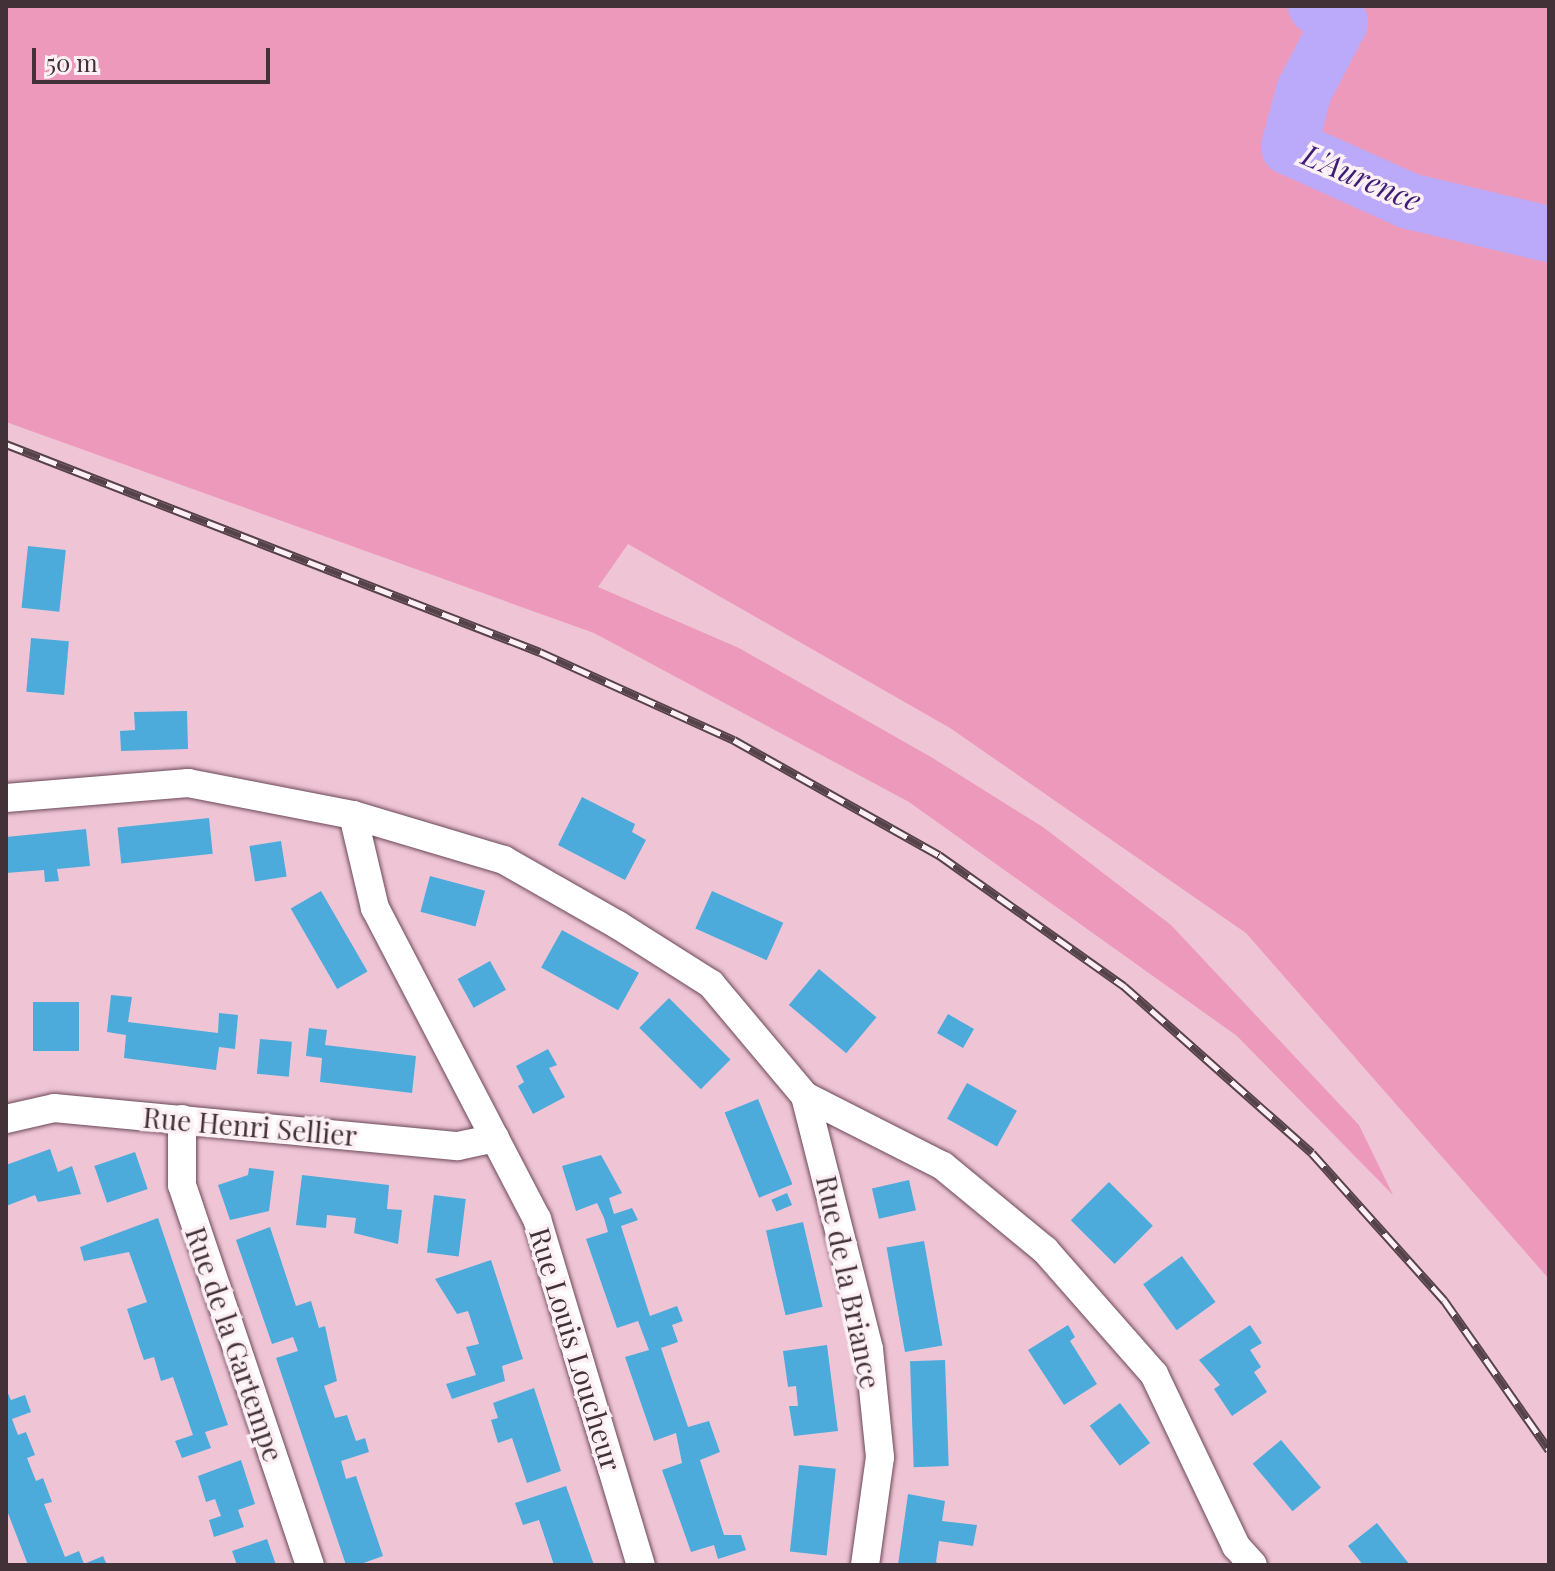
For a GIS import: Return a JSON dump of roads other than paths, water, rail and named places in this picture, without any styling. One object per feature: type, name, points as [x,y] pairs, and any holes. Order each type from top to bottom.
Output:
[{"type":"street","points":[[6,798],[188,783],[353,815],[504,860],[618,925],[711,984],[805,1096],[943,1166],[1045,1250],[1154,1374],[1236,1546],[1253,1565]]},
{"type":"street","name":"Rue Louis Loucheur","points":[[353,815],[375,908],[537,1219],[641,1565]]},
{"type":"street","name":"Rue de la Briance","points":[[805,1096],[869,1349],[880,1457],[865,1565]]},
{"type":"street","name":"Rue Henri Sellier","points":[[6,1119],[54,1108],[458,1146],[495,1138]]},
{"type":"street","name":"Rue de la Gartempe","points":[[182,1119],[182,1185],[310,1565]]},
{"type":"waterway","name":"L'Aurence","points":[[1316,6],[1340,22],[1304,91],[1289,147],[1409,201],[1549,234]]},
{"type":"railway","points":[[6,444],[540,652],[734,740],[939,855],[1124,986],[1312,1153],[1444,1300],[1549,1450]]}]
